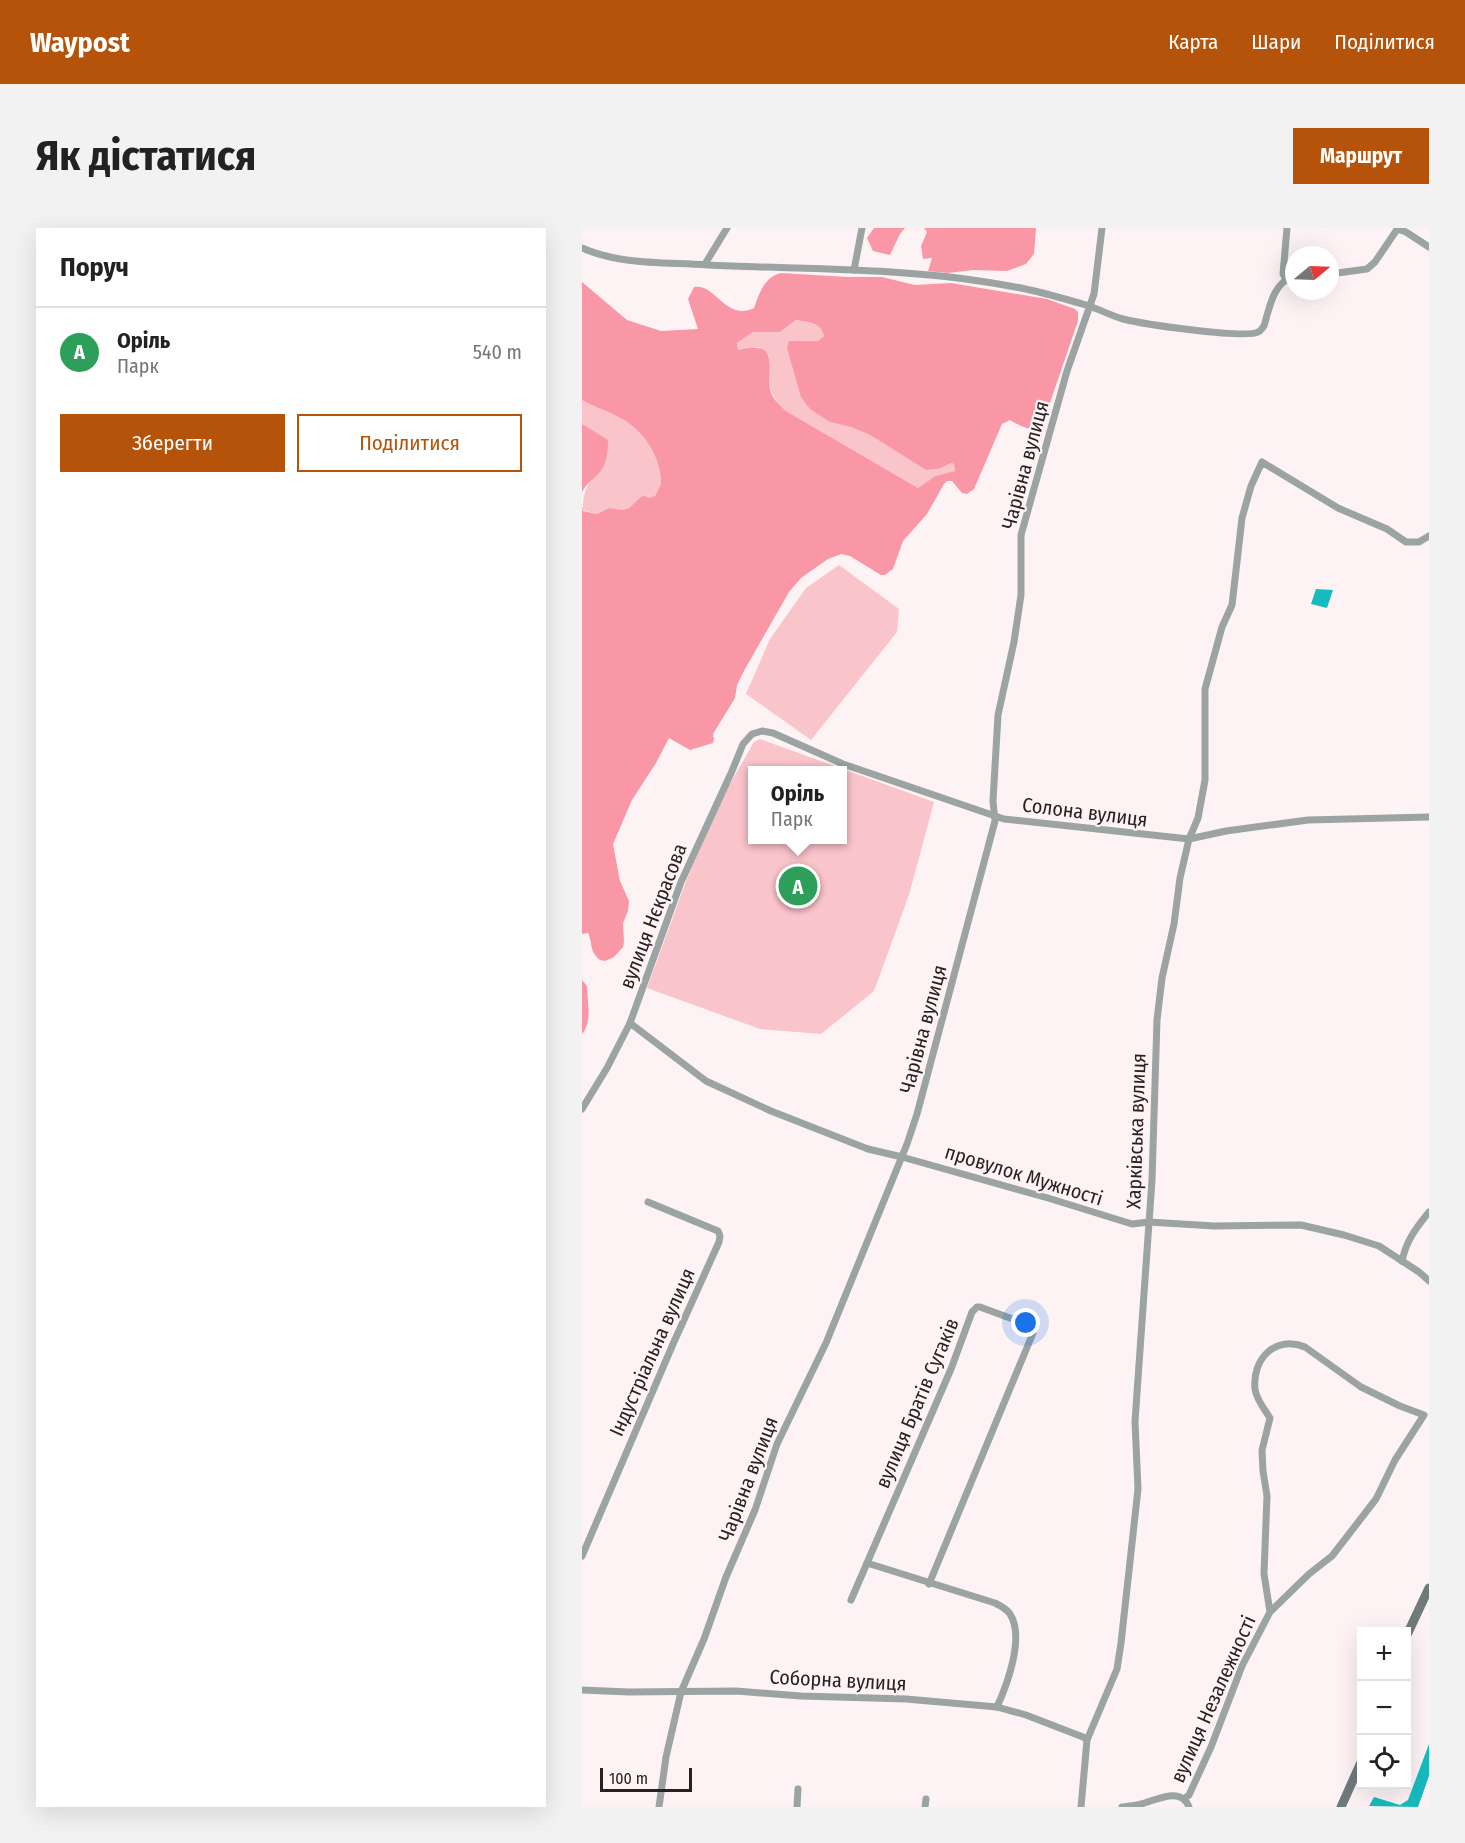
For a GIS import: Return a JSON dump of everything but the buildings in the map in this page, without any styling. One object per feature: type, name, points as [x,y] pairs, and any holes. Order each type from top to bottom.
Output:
[{"type":"main road","points":[[1411,1628],[1429,1588]]},
{"type":"main road","points":[[1341,1807],[1357,1771]]},
{"type":"street","points":[[705,264],[727,228]]},
{"type":"street","points":[[854,270],[862,228]]},
{"type":"street","name":"Чарівна вулиця","points":[[659,1807],[666,1756],[681,1692],[755,1510],[777,1444],[826,1343],[902,1157],[917,1114],[995,821],[993,801],[998,715],[1014,642],[1020,595],[1021,535],[1064,381],[1094,294],[1102,228]]},
{"type":"street","points":[[1285,246],[1287,228]]},
{"type":"street","points":[[1339,273],[1366,269],[1375,262],[1398,228],[1429,247]]},
{"type":"street","points":[[582,248],[600,256],[660,262],[854,270],[966,278],[1017,287],[1090,306],[1124,319],[1164,327],[1235,334],[1256,333],[1264,326],[1278,286],[1285,280]]},
{"type":"street","points":[[1285,251],[1283,274],[1285,277]]},
{"type":"street","name":"Харківська вулиця","points":[[1081,1807],[1087,1740],[1117,1669],[1138,1489],[1137,1383],[1155,1123],[1157,1020],[1162,978],[1174,924],[1180,878],[1189,839],[1198,818],[1205,780],[1205,689],[1222,627],[1232,605],[1242,518],[1251,486],[1262,462],[1338,508],[1387,529],[1406,542],[1419,542],[1429,536]]},
{"type":"street","name":"Солона вулиця","points":[[752,734],[762,731],[773,733],[843,764],[1004,819],[1045,822],[1089,830],[1189,839],[1226,831],[1308,820],[1429,817]]},
{"type":"street","name":"вулиця Нєкрасова","points":[[582,1109],[607,1068],[630,1023],[681,882],[742,744],[752,734]]},
{"type":"street","name":"провулок Мужності","points":[[630,1023],[706,1081],[771,1111],[868,1149],[1037,1195],[1132,1224],[1149,1222],[1214,1226],[1301,1225],[1344,1235],[1379,1246],[1429,1281]]},
{"type":"street","name":"Індустріальна вулиця","points":[[582,1556],[668,1354],[719,1242],[718,1231],[648,1202]]},
{"type":"street","points":[[1402,1261],[1405,1246],[1429,1212]]},
{"type":"street","name":"вулиця Братів Сугаків","points":[[867,1563],[951,1369],[972,1312],[980,1307],[1029,1325],[1033,1333],[929,1584]]},
{"type":"street","name":"вулиця Незалежності","points":[[1184,1799],[1189,1795],[1211,1747],[1242,1666],[1270,1612],[1309,1574],[1332,1556],[1376,1499],[1395,1460],[1424,1415],[1361,1387],[1305,1347],[1295,1343],[1279,1344],[1268,1351],[1255,1376],[1255,1391],[1270,1418],[1262,1450],[1267,1496],[1264,1574],[1270,1612]]},
{"type":"street","points":[[851,1600],[867,1563],[1004,1608],[1013,1621],[1014,1650],[1011,1672],[997,1707]]},
{"type":"street","name":"Соборна вулиця","points":[[582,1690],[736,1691],[801,1696],[882,1698],[997,1707],[1026,1715],[1087,1740]]},
{"type":"street","points":[[797,1807],[798,1789]]},
{"type":"street","name":"вулиця Незалежності","points":[[1122,1807],[1176,1795],[1184,1799],[1189,1807]]},
{"type":"shaded area","points":[[874,228],[905,228],[890,255],[873,251],[867,238]]},
{"type":"shaded area","points":[[924,228],[1036,228],[1034,254],[1026,264],[1007,271],[973,270],[948,273],[928,271],[932,258],[923,259],[921,246],[927,232]]},
{"type":"shaded area","points":[[781,273],[882,277],[915,285],[951,283],[1047,299],[1075,309],[1078,312],[1078,321],[1042,426],[1030,429],[1010,420],[1002,424],[974,489],[967,494],[962,493],[952,481],[947,481],[927,514],[903,541],[893,569],[885,575],[881,575],[850,556],[841,554],[828,559],[801,578],[789,592],[745,669],[737,685],[735,698],[713,734],[713,743],[690,750],[669,738],[632,800],[613,844],[620,881],[629,901],[628,911],[623,923],[623,947],[614,957],[605,961],[600,960],[593,950],[588,933],[582,934],[582,506],[583,511],[597,514],[609,508],[622,510],[629,508],[643,495],[649,498],[655,496],[661,483],[654,454],[636,429],[582,400],[582,282],[627,320],[661,331],[698,329],[688,299],[694,287],[702,287],[736,310],[744,311],[754,308],[766,282]],"holes":[[[796,320],[817,325],[824,336],[818,341],[789,341],[787,348],[801,397],[810,409],[830,422],[870,435],[926,470],[939,469],[951,463],[954,464],[955,471],[935,476],[918,488],[786,411],[771,392],[767,353],[755,348],[738,350],[737,343],[753,332],[780,332]]]},
{"type":"shaded area","points":[[796,320],[817,325],[824,336],[818,341],[790,341],[830,422],[870,435],[926,470],[939,469],[951,463],[954,464],[956,471],[935,476],[918,488],[786,411],[775,398],[770,387],[769,357],[759,347],[738,350],[737,343],[753,332],[780,332]]},
{"type":"shaded area","points":[[582,400],[628,423],[643,437],[658,463],[661,483],[655,496],[649,498],[643,495],[629,508],[622,510],[609,508],[597,514],[583,510],[587,487],[602,469],[582,424]]},
{"type":"shaded area","points":[[582,424],[608,440],[604,466],[582,492]]},
{"type":"shaded area","points":[[839,565],[899,609],[897,632],[811,740],[746,694],[770,639],[806,588]]},
{"type":"shaded area","points":[[760,739],[835,766],[748,766],[748,844],[847,844],[847,770],[934,802],[909,895],[874,991],[821,1034],[760,1029],[647,988],[688,876],[723,796],[754,742]]},
{"type":"shaded area","points":[[582,980],[587,986],[589,1011],[582,1034]]},
{"type":"water","points":[[1316,589],[1333,590],[1327,608],[1311,604]]},
{"type":"water","points":[[1429,1744],[1429,1776],[1418,1807],[1369,1806],[1374,1797],[1400,1805],[1408,1800]]},
{"type":"place","name":"Оріль","points":[[798,886]]}]
